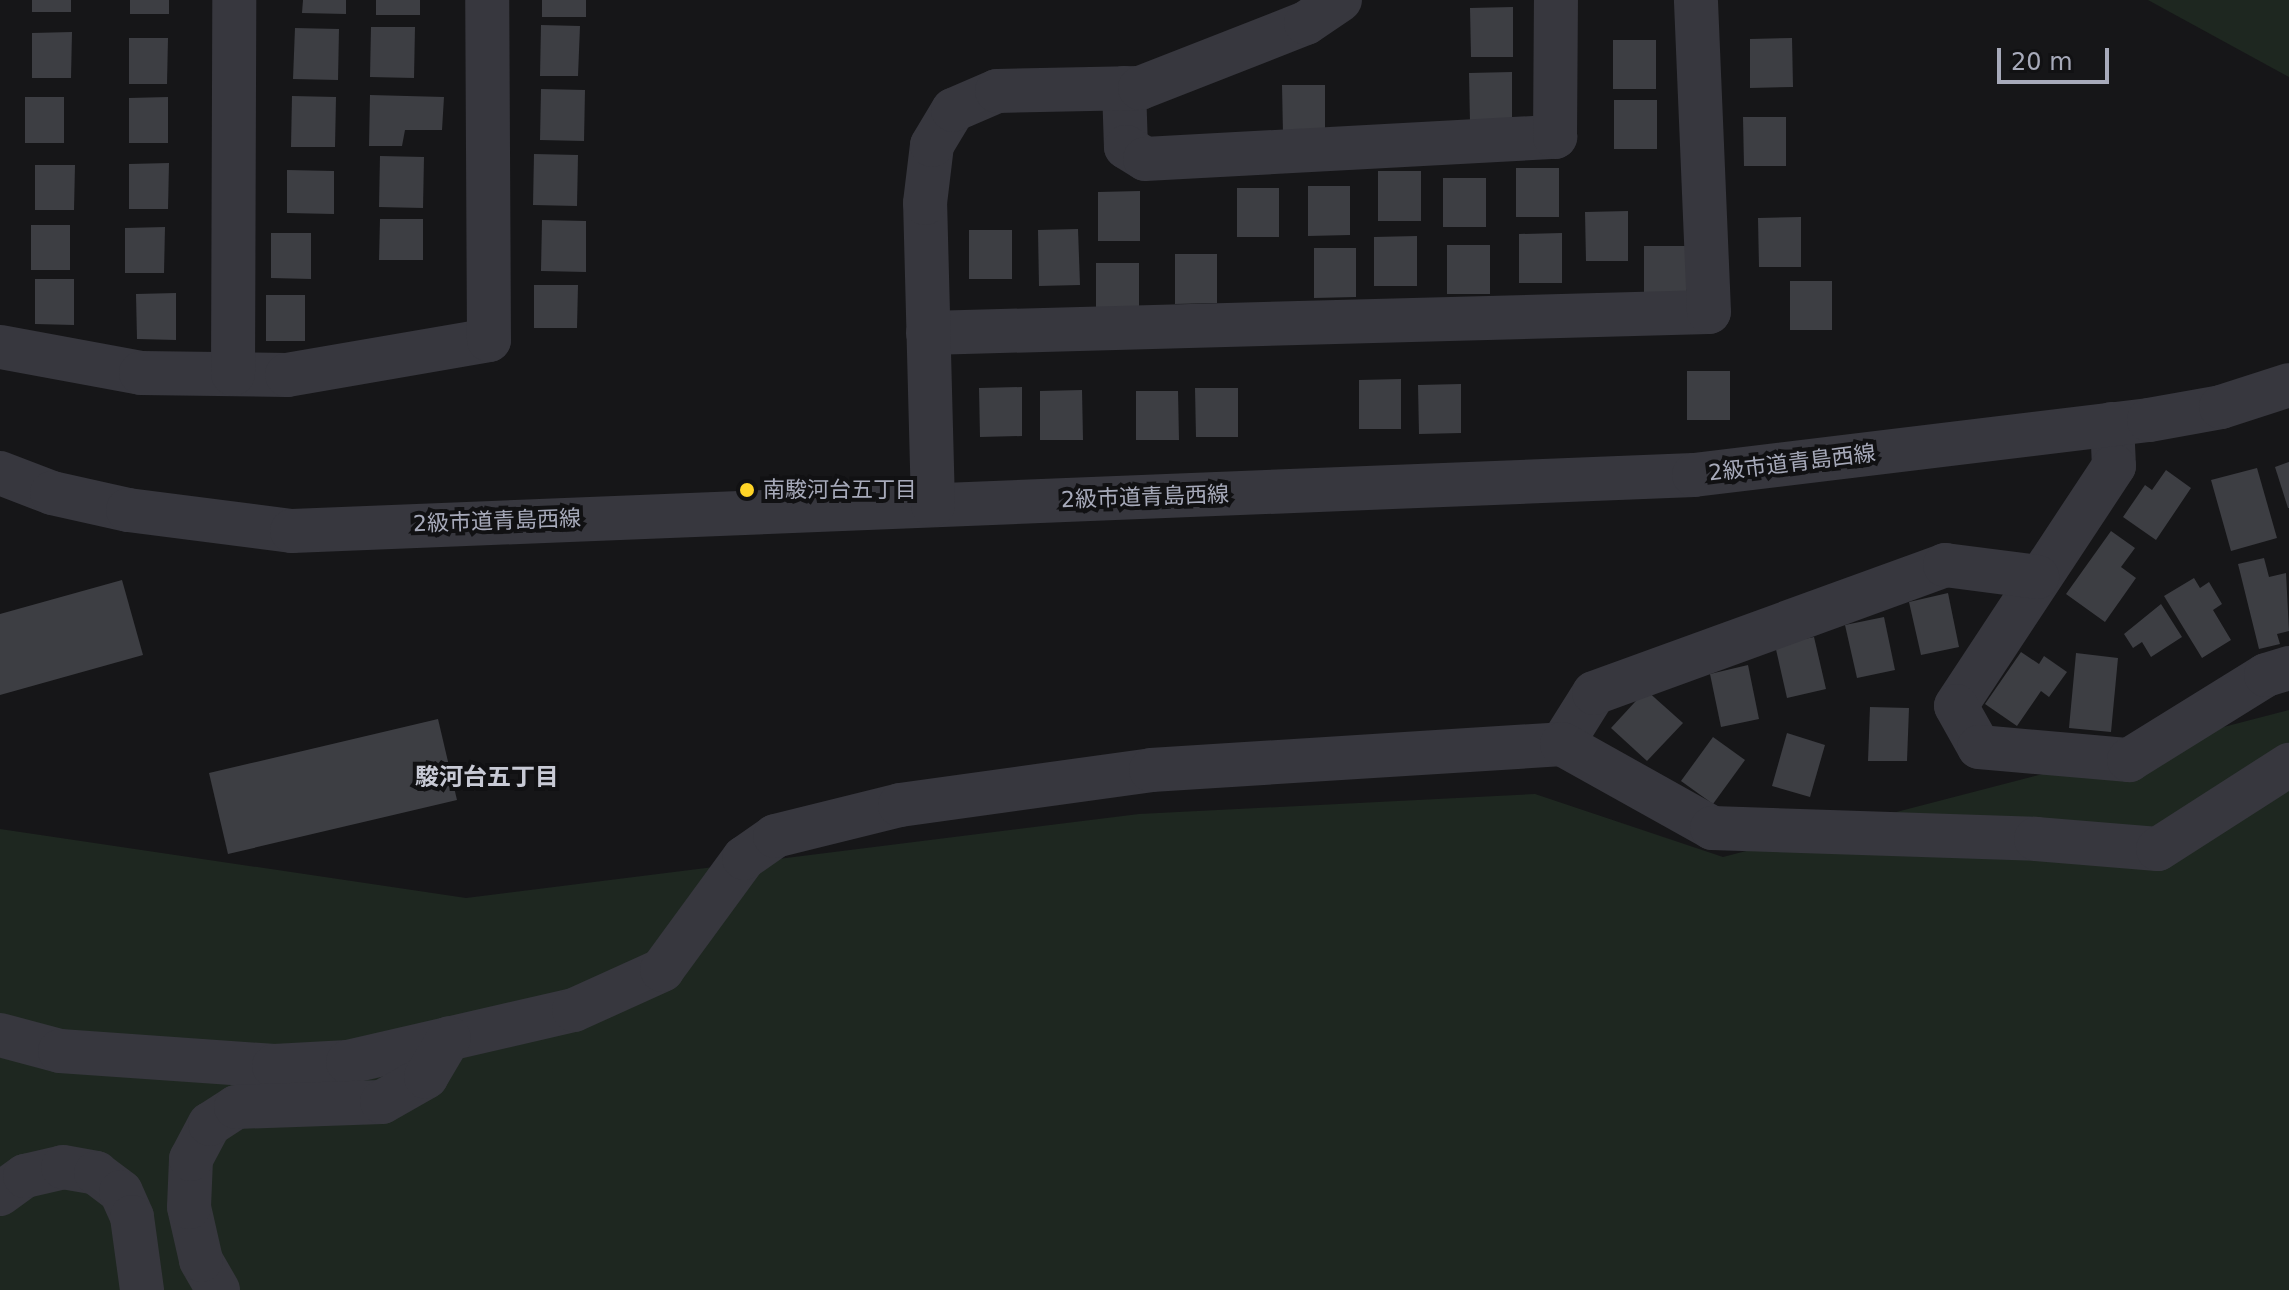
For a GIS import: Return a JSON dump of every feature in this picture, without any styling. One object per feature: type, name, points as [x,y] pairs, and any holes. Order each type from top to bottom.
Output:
[{"type":"street","points":[[233,374],[234,0]]},
{"type":"street","points":[[0,347],[141,373],[287,375],[489,340],[487,0]]},
{"type":"street","points":[[933,505],[925,203],[932,145],[953,110],[997,91],[1140,88],[1206,65],[1306,23],[1340,0]]},
{"type":"street","points":[[1124,88],[1126,147],[1145,159],[1555,137],[1556,0]]},
{"type":"street","points":[[928,333],[1709,312],[1696,0]]},
{"type":"street","name":"2級市道青島西線","points":[[0,473],[52,493],[128,510],[292,531],[1694,475],[2112,424],[2221,407],[2289,385]]},
{"type":"street","points":[[2112,424],[2114,466],[2037,577],[1956,706],[1979,747],[2129,760],[2266,675],[2289,668]]},
{"type":"street","points":[[1562,744],[1594,693],[1945,565],[2037,577]]},
{"type":"street","points":[[0,1035],[60,1051],[274,1066],[348,1062],[574,1010],[662,970],[744,858],[775,836],[900,805],[1151,770],[1562,744],[1712,828],[2036,839],[2158,849],[2289,765]]},
{"type":"street","points":[[218,1290],[201,1260],[189,1207],[191,1159],[210,1124],[236,1107],[382,1102],[426,1077],[449,1038]]},
{"type":"street","points":[[0,1194],[25,1176],[50,1170],[96,1173],[121,1192],[132,1217],[142,1290]]},
{"type":"shaded area","points":[[2148,0],[2289,0],[2289,77],[2223,41]]},
{"type":"shaded area","points":[[2289,710],[2289,1290],[0,1290],[0,829],[466,898],[1139,814],[1535,794],[1723,857]]},
{"type":"building","points":[[32,0],[71,0],[71,12],[32,12]]},
{"type":"building","points":[[130,0],[169,0],[169,14],[130,14]]},
{"type":"building","points":[[303,0],[346,0],[346,14],[302,13]]},
{"type":"building","points":[[376,0],[420,0],[420,15],[376,15]]},
{"type":"building","points":[[542,0],[586,0],[586,17],[542,17]]},
{"type":"building","points":[[1513,7],[1513,57],[1471,57],[1470,8]]},
{"type":"building","points":[[541,25],[580,26],[578,76],[540,76]]},
{"type":"building","points":[[371,27],[415,27],[414,78],[370,77]]},
{"type":"building","points":[[295,28],[339,29],[338,80],[293,79]]},
{"type":"building","points":[[72,32],[71,78],[32,78],[32,33]]},
{"type":"building","points":[[129,38],[168,38],[167,84],[129,84]]},
{"type":"building","points":[[1792,38],[1793,87],[1750,88],[1750,39]]},
{"type":"building","points":[[1613,40],[1656,40],[1656,89],[1613,89]]},
{"type":"building","points":[[1512,72],[1512,122],[1470,122],[1469,73]]},
{"type":"building","points":[[1282,85],[1325,85],[1325,134],[1283,134]]},
{"type":"building","points":[[541,89],[585,90],[584,141],[540,140]]},
{"type":"building","points":[[370,95],[444,97],[442,130],[405,130],[402,146],[369,146]]},
{"type":"building","points":[[292,96],[336,97],[335,147],[291,147]]},
{"type":"building","points":[[25,97],[64,97],[64,143],[25,143]]},
{"type":"building","points":[[168,97],[168,143],[129,143],[129,98]]},
{"type":"building","points":[[1614,100],[1657,100],[1657,149],[1614,149]]},
{"type":"building","points":[[1743,117],[1786,117],[1786,166],[1744,166]]},
{"type":"building","points":[[534,154],[578,155],[577,206],[533,205]]},
{"type":"building","points":[[380,156],[424,157],[423,208],[379,207]]},
{"type":"building","points":[[169,163],[168,209],[129,209],[129,164]]},
{"type":"building","points":[[35,165],[75,165],[74,210],[35,210]]},
{"type":"building","points":[[1516,168],[1559,168],[1559,217],[1516,217]]},
{"type":"building","points":[[287,170],[334,171],[334,214],[287,213]]},
{"type":"building","points":[[1378,171],[1421,171],[1421,221],[1378,221]]},
{"type":"building","points":[[1443,178],[1486,178],[1486,227],[1443,227]]},
{"type":"building","points":[[1308,186],[1350,186],[1350,235],[1308,236]]},
{"type":"building","points":[[1237,188],[1279,188],[1279,237],[1237,237]]},
{"type":"building","points":[[1140,191],[1140,241],[1098,241],[1098,192]]},
{"type":"building","points":[[1628,211],[1628,261],[1586,261],[1585,212]]},
{"type":"building","points":[[1801,217],[1801,267],[1759,267],[1758,218]]},
{"type":"building","points":[[380,219],[423,219],[423,260],[379,260]]},
{"type":"building","points":[[542,220],[586,221],[586,272],[541,271]]},
{"type":"building","points":[[31,225],[70,225],[70,270],[31,270]]},
{"type":"building","points":[[165,227],[164,273],[125,273],[125,228]]},
{"type":"building","points":[[1078,229],[1080,285],[1039,286],[1038,230]]},
{"type":"building","points":[[969,230],[1012,230],[1012,279],[969,279]]},
{"type":"building","points":[[271,233],[311,233],[311,279],[271,278]]},
{"type":"building","points":[[1562,233],[1562,283],[1519,283],[1519,234]]},
{"type":"building","points":[[1417,236],[1417,286],[1374,286],[1374,237]]},
{"type":"building","points":[[1447,245],[1490,245],[1490,294],[1447,294]]},
{"type":"building","points":[[1644,246],[1686,246],[1686,295],[1644,296]]},
{"type":"building","points":[[1314,248],[1356,248],[1356,297],[1314,298]]},
{"type":"building","points":[[1175,254],[1217,254],[1217,303],[1175,304]]},
{"type":"building","points":[[1096,263],[1139,263],[1139,312],[1096,312]]},
{"type":"building","points":[[35,279],[74,279],[74,325],[35,324]]},
{"type":"building","points":[[1790,281],[1832,281],[1832,330],[1790,330]]},
{"type":"building","points":[[534,285],[578,285],[577,328],[534,328]]},
{"type":"building","points":[[176,293],[176,340],[137,339],[136,294]]},
{"type":"building","points":[[266,295],[305,295],[305,341],[266,341]]},
{"type":"building","points":[[1687,371],[1730,371],[1730,420],[1687,420]]},
{"type":"building","points":[[1401,379],[1401,429],[1359,429],[1359,380]]},
{"type":"building","points":[[1461,384],[1461,433],[1419,434],[1418,385]]},
{"type":"building","points":[[1022,387],[1022,436],[980,437],[979,388]]},
{"type":"building","points":[[1195,388],[1238,388],[1238,437],[1196,437]]},
{"type":"building","points":[[1082,390],[1083,440],[1040,440],[1040,391]]},
{"type":"building","points":[[1136,391],[1178,391],[1179,440],[1136,440]]},
{"type":"building","points":[[2289,462],[2289,508],[2288,508],[2275,467]]},
{"type":"building","points":[[2257,468],[2277,538],[2231,551],[2211,480]]},
{"type":"building","points":[[2166,470],[2191,488],[2156,540],[2123,517],[2145,485],[2152,490]]},
{"type":"building","points":[[2111,531],[2135,548],[2121,567],[2136,578],[2105,622],[2066,594]]},
{"type":"building","points":[[2264,558],[2269,577],[2286,573],[2289,631],[2277,634],[2280,644],[2259,649],[2238,564]]},
{"type":"building","points":[[2194,578],[2200,588],[2209,582],[2222,604],[2213,610],[2231,640],[2202,658],[2164,596]]},
{"type":"building","points":[[122,580],[143,655],[0,695],[0,614]]},
{"type":"building","points":[[1948,593],[1959,647],[1921,655],[1909,602]]},
{"type":"building","points":[[2161,604],[2182,637],[2151,657],[2142,642],[2133,648],[2124,634]]},
{"type":"building","points":[[1884,617],[1895,670],[1857,678],[1845,625]]},
{"type":"building","points":[[1814,637],[1826,689],[1787,698],[1775,645]]},
{"type":"building","points":[[2021,652],[2039,664],[2044,656],[2067,672],[2049,697],[2041,691],[2017,726],[1985,704]]},
{"type":"building","points":[[2076,653],[2118,658],[2111,732],[2069,728]]},
{"type":"building","points":[[1748,665],[1759,719],[1721,727],[1710,674]]},
{"type":"building","points":[[1646,690],[1683,723],[1647,761],[1611,728]]},
{"type":"building","points":[[1870,707],[1909,708],[1907,761],[1868,761]]},
{"type":"building","points":[[438,719],[457,800],[228,854],[209,773]]},
{"type":"building","points":[[1787,733],[1825,745],[1810,797],[1772,786]]},
{"type":"building","points":[[1713,737],[1745,760],[1713,804],[1681,781]]},
{"type":"place","name":"南駿河台五丁目","points":[[747,490]]},
{"type":"district","name":"駿河台五丁目","points":[[487,778]]}]
